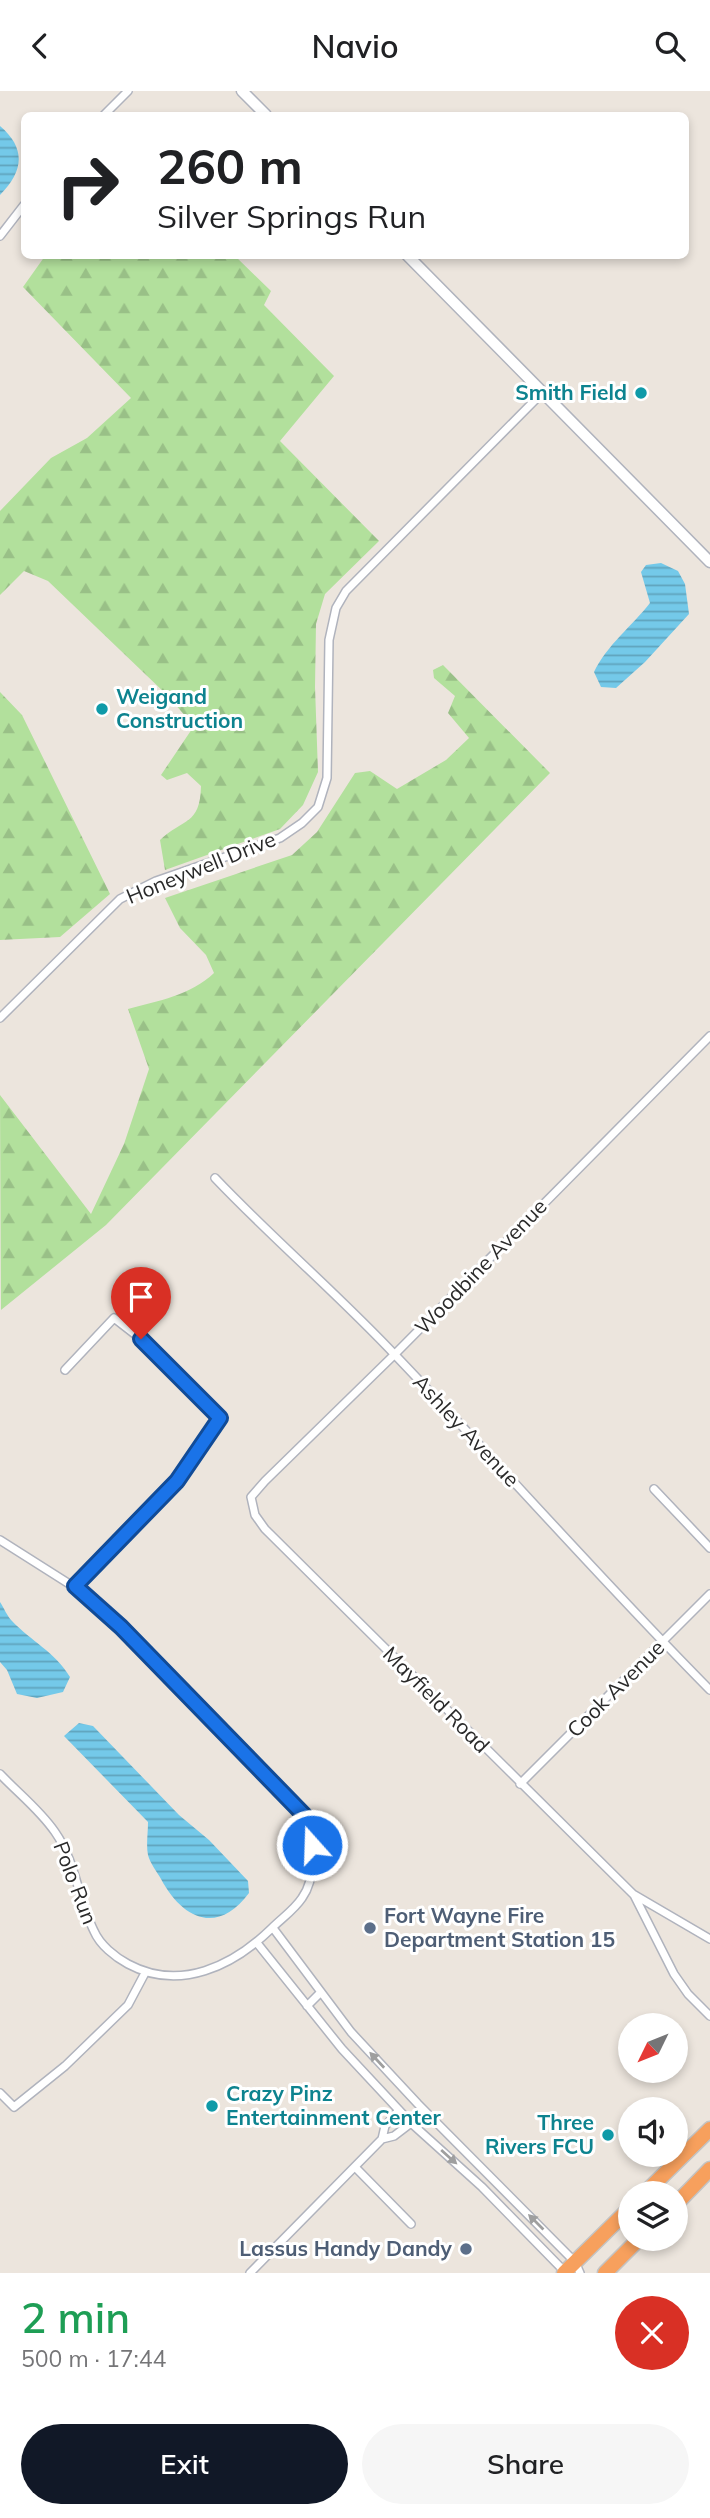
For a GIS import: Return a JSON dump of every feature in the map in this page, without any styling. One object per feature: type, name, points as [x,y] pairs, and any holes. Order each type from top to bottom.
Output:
[{"type":"highway","points":[[657,2181],[710,2129]]},
{"type":"highway","points":[[688,2192],[710,2169]]},
{"type":"highway","points":[[570,2271],[618,2221]]},
{"type":"highway","points":[[605,2273],[627,2251]]},
{"type":"main road","points":[[242,91],[263,112]]},
{"type":"main road","points":[[411,259],[710,562]]},
{"type":"street","points":[[107,112],[128,91]]},
{"type":"street","points":[[0,236],[21,209]]},
{"type":"street","name":"Honeywell Drive","points":[[0,1018],[120,899],[156,881],[280,838],[302,823],[318,807],[327,778],[329,640],[336,608],[346,591],[543,392]]},
{"type":"street","name":"Woodbine Avenue","points":[[251,1497],[710,1036]]},
{"type":"street","name":"Ashley Avenue","points":[[215,1178],[395,1354],[663,1643],[710,1690]]},
{"type":"street","points":[[65,1370],[114,1318],[141,1339],[220,1418],[177,1481],[75,1586]]},
{"type":"street","points":[[654,1489],[710,1548]]},
{"type":"street","name":"Mayfield Road","points":[[251,1497],[255,1515],[265,1529],[633,1894]]},
{"type":"street","name":"Polo Run","points":[[0,1540],[75,1586],[121,1627],[304,1815],[312,1845],[310,1879],[304,1896],[257,1943],[225,1964],[180,1977],[145,1973],[116,1957],[94,1933],[73,1868],[56,1833],[0,1774]]},
{"type":"street","name":"Cook Avenue","points":[[520,1784],[710,1594]]},
{"type":"street","points":[[633,1894],[710,1939]]},
{"type":"street","points":[[633,1894],[674,1973],[688,1994],[710,2017]]},
{"type":"street","points":[[273,1927],[351,2032],[570,2271]]},
{"type":"street","points":[[257,1943],[342,2049],[411,2123],[570,2271]]},
{"type":"street","points":[[0,2093],[15,2107],[65,2066],[128,2005],[145,1973]]},
{"type":"street","points":[[307,2006],[321,1992]]},
{"type":"street","points":[[250,2273],[382,2139],[385,2126],[399,2110]]},
{"type":"street","points":[[382,2139],[394,2136],[411,2123]]},
{"type":"street","points":[[355,2167],[411,2224]]},
{"type":"green space","points":[[43,259],[238,259],[271,291],[264,305],[334,376],[280,441],[379,541],[325,594],[316,624],[318,772],[303,805],[280,829],[165,870],[160,840],[194,815],[201,786],[187,773],[167,780],[161,775],[194,726],[167,695],[48,581],[24,571],[0,595],[0,511],[51,458],[87,438],[131,398],[23,287]]},
{"type":"green space","points":[[443,665],[550,773],[106,1225],[1,1310],[0,1095],[91,1214],[124,1144],[149,1069],[128,1009],[185,992],[214,973],[206,955],[180,928],[165,898],[292,855],[317,832],[355,773],[370,771],[397,789],[446,760],[469,738],[448,713],[455,696],[434,678],[433,670]]},
{"type":"green space","points":[[0,692],[22,715],[110,894],[60,937],[0,940]]},
{"type":"water","points":[[0,126],[14,143],[19,160],[14,177],[0,195]]},
{"type":"water","points":[[661,563],[678,571],[685,584],[689,614],[645,662],[616,688],[601,687],[594,672],[599,662],[650,603],[641,572],[646,565]]},
{"type":"water","points":[[0,1602],[12,1621],[64,1668],[70,1677],[63,1692],[37,1698],[17,1694],[7,1670],[0,1662]]},
{"type":"water","points":[[79,1723],[93,1726],[179,1815],[209,1840],[248,1881],[249,1893],[237,1906],[213,1918],[202,1917],[190,1913],[170,1893],[148,1855],[148,1822],[64,1736]]},
{"type":"place","name":"Smith Field","points":[[641,393]]},
{"type":"place","name":"Weigand Construction","points":[[102,709]]},
{"type":"place","name":"Fort Wayne Fire Department Station 15","points":[[370,1928]]},
{"type":"place","name":"Crazy Pinz Entertainment Center","points":[[212,2106]]},
{"type":"place","name":"Three Rivers FCU","points":[[608,2135]]},
{"type":"place","name":"Lassus Handy Dandy","points":[[466,2249]]},
{"type":"route","points":[[141,1339],[220,1418],[177,1481],[75,1586],[121,1627],[304,1815],[312,1845]]}]
